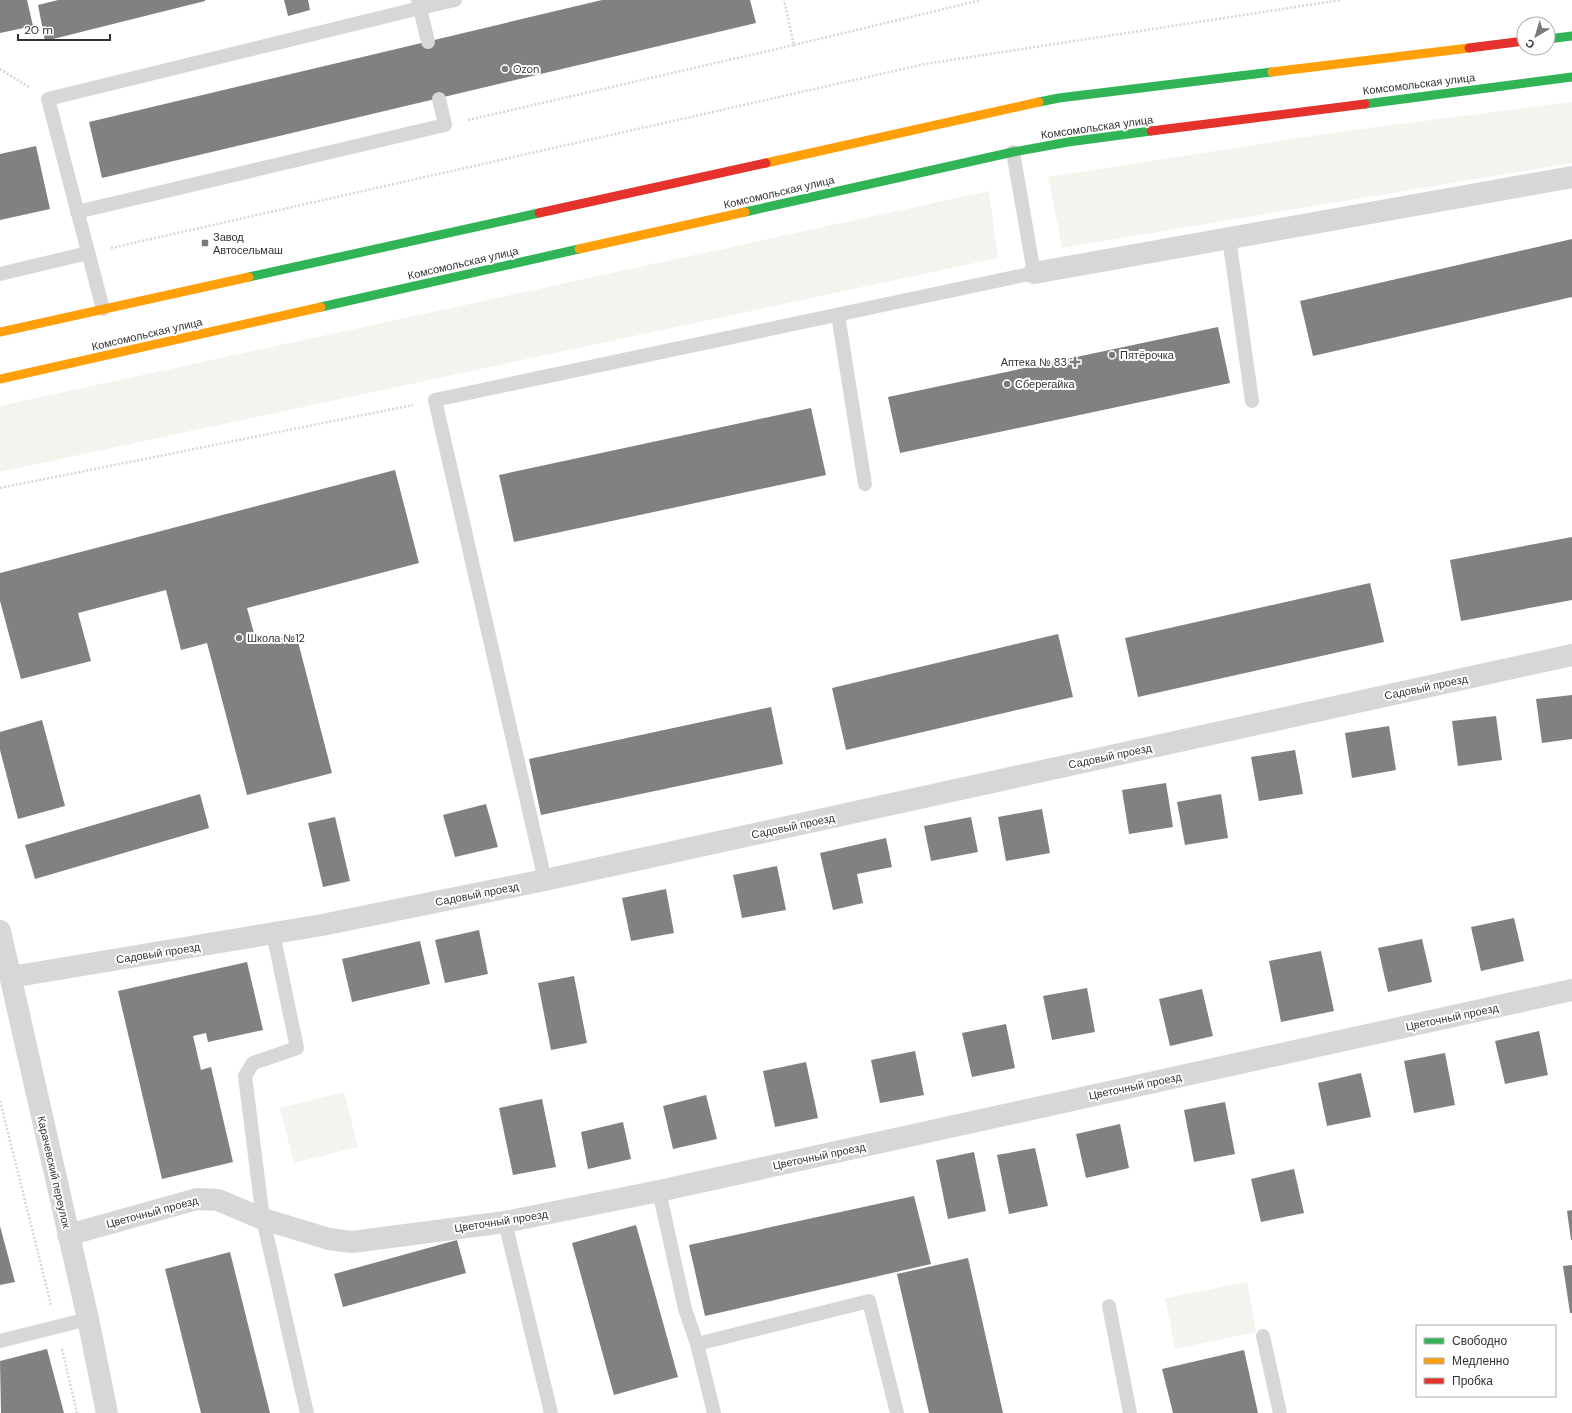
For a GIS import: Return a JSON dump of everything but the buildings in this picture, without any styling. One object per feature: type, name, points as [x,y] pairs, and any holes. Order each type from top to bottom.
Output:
[{"type":"main road","points":[[1556,38],[1572,36]]},
{"type":"main road","points":[[0,332],[1059,98],[1516,43]]},
{"type":"main road","name":"Комсомольская улица","points":[[0,379],[1013,152],[1076,141],[1572,77]]},
{"type":"street","points":[[1034,273],[1572,177]]},
{"type":"street","name":"Садовый проезд","points":[[10,977],[322,925],[545,880],[1572,654]]},
{"type":"street","name":"Карачевский переулок","points":[[0,931],[88,1319],[107,1413]]},
{"type":"street","name":"Цветочный проезд","points":[[68,1235],[198,1199],[218,1200],[263,1219],[328,1239],[352,1242],[504,1222],[659,1191],[1572,990]]},
{"type":"lane","points":[[103,309],[48,99],[419,4],[455,0]]},
{"type":"lane","points":[[419,4],[428,42]]},
{"type":"lane","points":[[77,212],[445,125],[439,99]]},
{"type":"lane","points":[[545,880],[435,400],[1034,273],[1013,152]]},
{"type":"lane","points":[[1229,238],[1252,401]]},
{"type":"lane","points":[[0,274],[88,253]]},
{"type":"lane","points":[[838,314],[865,484]]},
{"type":"lane","points":[[273,933],[297,1048],[253,1063],[244,1076],[263,1219],[307,1413]]},
{"type":"lane","points":[[659,1191],[685,1309],[697,1344],[714,1413]]},
{"type":"lane","points":[[504,1222],[551,1413]]},
{"type":"lane","points":[[697,1344],[869,1301],[897,1413]]},
{"type":"lane","points":[[1109,1306],[1130,1413]]},
{"type":"lane","points":[[0,1341],[88,1319]]},
{"type":"lane","points":[[1263,1336],[1280,1413]]},
{"type":"path","points":[[784,0],[794,46]]},
{"type":"path","points":[[445,125],[794,46],[981,0]]},
{"type":"path","points":[[88,253],[925,64],[1341,0]]},
{"type":"path","points":[[0,69],[48,99]]},
{"type":"path","points":[[0,488],[435,400]]},
{"type":"path","points":[[0,1101],[77,1413]]},
{"type":"shaded area","points":[[1572,102],[1572,163],[1062,248],[1048,177],[1345,131]]},
{"type":"shaded area","points":[[989,191],[998,258],[0,472],[0,406]]},
{"type":"shaded area","points":[[344,1092],[358,1147],[294,1163],[280,1108]]},
{"type":"shaded area","points":[[1247,1282],[1256,1332],[1175,1349],[1165,1298]]},
{"type":"traffic: fast","points":[[1556,38],[1572,36]]},
{"type":"traffic: fast","points":[[1039,102],[1059,98],[1272,72]]},
{"type":"traffic: fast","points":[[1365,104],[1572,77]]},
{"type":"traffic: fast","points":[[745,212],[1013,152],[1068,142],[1151,131]]},
{"type":"traffic: fast","points":[[249,277],[539,213]]},
{"type":"traffic: fast","points":[[321,307],[579,249]]},
{"type":"traffic: slow","points":[[1272,72],[1469,48]]},
{"type":"traffic: slow","points":[[766,163],[1039,102]]},
{"type":"traffic: slow","points":[[579,249],[745,212]]},
{"type":"traffic: slow","points":[[0,332],[249,277]]},
{"type":"traffic: slow","points":[[0,379],[321,307]]},
{"type":"traffic: jam","points":[[1469,48],[1516,42]]},
{"type":"traffic: jam","points":[[1151,131],[1365,104]]},
{"type":"traffic: jam","points":[[539,213],[766,163]]},
{"type":"place","name":"Ozon","points":[[505,69]]},
{"type":"place","name":"Завод Автосельмаш","points":[[205,243]]},
{"type":"place","name":"Пятёрочка","points":[[1112,355]]},
{"type":"place","name":"Аптека № 83","points":[[1075,362]]},
{"type":"place","name":"Сберегайка","points":[[1007,384]]},
{"type":"place","name":"Школа №12","points":[[239,638]]}]
